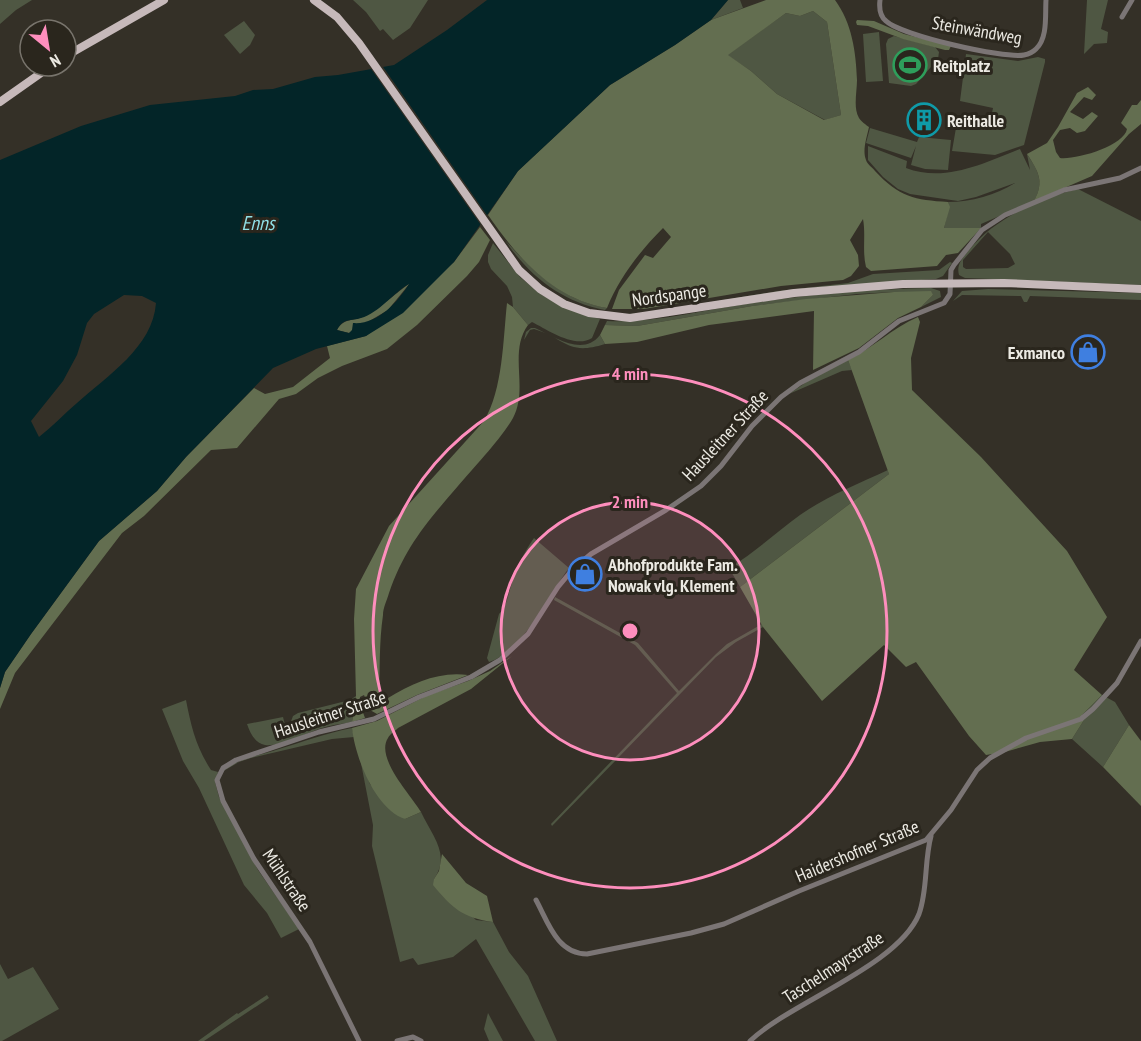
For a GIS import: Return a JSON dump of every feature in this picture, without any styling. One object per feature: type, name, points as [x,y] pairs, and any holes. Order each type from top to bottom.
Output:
[{"type":"main road","points":[[78,49],[164,0]]},
{"type":"main road","name":"Nordspange","points":[[314,0],[337,17],[359,43],[499,243],[529,280],[552,297],[589,313],[615,317],[646,317],[754,298],[819,290],[951,283],[1141,289]]},
{"type":"main road","points":[[0,102],[34,78]]},
{"type":"street","name":"Steinwändweg","points":[[880,0],[881,13],[885,21],[900,29],[956,45],[1017,56],[1032,52],[1041,43],[1045,29],[1046,0]]},
{"type":"street","points":[[1122,17],[1132,0]]},
{"type":"street","name":"Hausleitner Straße","points":[[257,752],[319,732],[374,719],[419,697],[471,677],[500,660],[528,634],[565,577],[581,561],[690,495],[721,466],[752,426],[781,397],[807,379],[859,352],[899,321],[941,305],[949,297],[951,270],[982,231],[1005,215],[1064,190],[1120,178],[1141,168]]},
{"type":"street","name":"Haidershofner Straße","points":[[536,900],[560,943],[574,953],[587,954],[724,924],[912,846],[931,836],[981,765],[1026,738],[1081,719],[1117,683],[1141,641]]},
{"type":"street","name":"Mühlstraße","points":[[257,752],[223,768],[217,780],[220,795],[264,877],[310,942],[359,1041]]},
{"type":"street","name":"Taschelmayrstraße","points":[[750,1041],[886,952],[907,934],[916,920],[923,900],[931,836]]},
{"type":"street","points":[[397,1041],[413,1037],[421,1041]]},
{"type":"green space","points":[[0,0],[32,0],[0,24]]},
{"type":"green space","points":[[353,0],[428,0],[410,28],[393,40],[383,29],[380,31],[366,12]]},
{"type":"green space","points":[[728,0],[740,0],[743,8],[711,20]]},
{"type":"green space","points":[[766,0],[835,0],[849,28],[854,48],[857,80],[856,110],[859,118],[869,127],[865,148],[867,161],[884,180],[900,192],[926,200],[948,202],[950,207],[944,228],[981,228],[958,253],[946,255],[937,266],[871,271],[866,267],[865,261],[863,219],[850,240],[858,255],[859,266],[851,276],[843,280],[781,286],[644,309],[612,309],[619,290],[645,255],[653,258],[671,237],[663,228],[631,265],[607,308],[570,296],[554,286],[525,261],[488,215],[518,171],[610,85],[711,20]],"holes":[[[813,11],[827,22],[841,115],[824,120],[777,94],[751,71],[728,55],[786,13],[800,16]]]},
{"type":"green space","points":[[1087,0],[1108,0],[1101,29],[1108,32],[1107,43],[1094,44],[1084,54]]},
{"type":"green space","points":[[813,11],[827,22],[841,115],[825,120],[777,94],[751,71],[727,55],[786,13],[800,16]]},
{"type":"green space","points":[[857,20],[874,21],[904,34],[951,46],[949,50],[945,50],[903,39],[868,26],[857,25]]},
{"type":"green space","points":[[244,21],[255,35],[250,45],[240,54],[224,35]]},
{"type":"green space","name":"Reitplatz","points":[[879,32],[883,81],[866,82],[863,34]]},
{"type":"green space","name":"Reitplatz","points":[[894,36],[935,47],[939,52],[938,59],[916,84],[911,86],[889,83],[886,44],[888,39]]},
{"type":"green space","points":[[966,54],[1018,61],[1038,57],[1045,59],[1024,145],[995,155],[952,151],[957,122],[989,128],[993,108],[960,101]]},
{"type":"green space","points":[[1088,87],[1096,95],[1092,100],[1084,97],[1070,112],[1083,119],[1092,112],[1098,116],[1085,131],[1077,133],[1070,128],[1060,130],[1053,140],[1060,158],[1077,157],[1098,151],[1118,141],[1127,129],[1121,123],[1132,105],[1137,105],[1141,100],[1141,124],[1129,134],[1092,176],[1034,201],[1040,182],[1027,154],[1047,143],[1077,93]]},
{"type":"green space","points":[[870,128],[917,142],[919,137],[951,140],[948,170],[925,169],[911,165],[916,146],[911,158],[866,143]]},
{"type":"green space","points":[[868,146],[907,161],[906,168],[935,173],[964,169],[1020,149],[1030,170],[1027,154],[1037,171],[1039,188],[1034,201],[981,224],[981,228],[944,228],[948,202],[966,201],[983,197],[1015,183],[958,201],[910,194],[898,189],[883,177],[868,160]]},
{"type":"green space","points":[[1078,189],[1141,221],[1141,285],[965,278],[959,275],[958,268],[962,259],[979,239],[991,229],[1018,211]],"holes":[[[988,232],[1010,254],[1015,264],[1008,268],[966,269],[963,267],[963,260]]]},
{"type":"green space","points":[[480,227],[490,240],[479,262],[417,325],[387,349],[342,366],[318,378],[296,394],[279,399],[237,448],[211,450],[144,516],[122,533],[15,673],[0,709],[0,688],[5,672],[99,541],[157,491],[186,457],[254,388],[265,394],[293,387],[330,358],[327,346],[366,336],[454,262]]},
{"type":"green space","points":[[505,240],[550,283],[576,298],[607,308],[605,310],[575,301],[548,286],[525,265]]},
{"type":"green space","points":[[493,243],[520,277],[542,295],[568,309],[600,319],[592,338],[585,341],[570,340],[532,322],[528,325],[513,307],[507,286],[491,269],[488,262]]},
{"type":"green space","points":[[950,262],[952,263],[943,276],[936,279],[808,288],[638,315],[627,314],[778,291],[848,283],[873,274],[939,270]]},
{"type":"green space","points":[[410,283],[388,310],[349,333],[337,330],[343,323],[360,318],[376,309]]},
{"type":"green space","points":[[931,288],[940,291],[941,297],[921,307],[933,295],[894,292],[857,294],[752,306],[637,326],[605,325],[607,321],[662,318],[797,297]]},
{"type":"green space","points":[[988,289],[1141,293],[1141,300],[1030,296],[1027,302],[1024,302],[1021,296],[962,295],[953,301],[962,291]]},
{"type":"green space","points":[[931,291],[933,295],[921,307],[898,318],[859,348],[813,370],[814,311],[709,325],[637,342],[605,344],[600,335],[605,325],[637,326],[806,299]]},
{"type":"green space","points":[[507,303],[528,325],[519,347],[517,407],[502,435],[427,524],[402,562],[383,612],[379,698],[383,700],[427,679],[457,674],[468,675],[377,714],[370,710],[364,695],[360,697],[360,704],[365,718],[352,722],[356,696],[354,619],[356,589],[389,526],[484,421],[499,379]]},
{"type":"green space","points":[[918,317],[920,322],[911,358],[912,390],[981,457],[1067,551],[1107,617],[1074,670],[1102,695],[1082,715],[1084,720],[1072,739],[1040,742],[986,755],[969,736],[916,662],[906,667],[884,645],[822,701],[763,627],[740,587],[889,474],[848,360]]},
{"type":"green space","points":[[531,328],[535,328],[577,345],[593,341],[600,335],[605,344],[575,347],[534,329],[530,330],[524,340],[526,332]]},
{"type":"green space","points":[[848,360],[852,370],[842,371],[789,394],[808,381]]},
{"type":"green space","points":[[888,470],[889,474],[740,587],[729,568],[810,508]]},
{"type":"green space","points":[[534,538],[569,568],[524,635],[513,647],[489,662],[487,658],[499,614],[506,604],[521,560]]},
{"type":"green space","points":[[555,597],[638,643],[679,691],[727,644],[762,624],[763,627],[736,642],[716,657],[552,826],[551,824],[677,693],[635,645],[554,600]]},
{"type":"green space","points":[[512,656],[471,689],[398,728],[389,737],[385,746],[390,766],[421,812],[405,819],[384,805],[368,781],[362,767],[352,728],[377,721],[426,696],[468,681],[490,671]]},
{"type":"green space","points":[[1102,695],[1115,702],[1129,725],[1103,767],[1072,739],[1084,720],[1082,715]]},
{"type":"green space","points":[[356,696],[352,722],[323,728],[277,744],[265,745],[258,742],[251,734],[247,724],[283,717],[285,725],[290,724],[293,716],[298,713],[350,700]]},
{"type":"green space","points":[[186,700],[192,728],[201,753],[211,770],[218,772],[215,782],[219,797],[258,870],[299,929],[281,938],[267,913],[244,885],[199,788],[183,761],[162,709]]},
{"type":"green space","points":[[1129,725],[1141,741],[1141,806],[1103,767]]},
{"type":"green space","points":[[352,728],[354,737],[332,739],[251,758],[222,772],[235,763],[249,758]]},
{"type":"green space","points":[[360,758],[370,784],[405,819],[421,812],[440,853],[439,870],[434,879],[476,920],[493,922],[509,952],[528,976],[557,1041],[535,1041],[476,939],[453,957],[418,965],[413,958],[400,962],[372,846],[373,825]]},
{"type":"green space","points":[[442,854],[466,883],[487,896],[493,922],[474,918],[459,911],[433,885],[439,871]]},
{"type":"green space","points":[[0,964],[8,979],[33,967],[59,1009],[2,1041],[0,1041]]},
{"type":"green space","points":[[267,995],[269,998],[204,1041],[198,1041],[237,1013]]},
{"type":"green space","points":[[488,1013],[503,1041],[489,1041],[484,1029]]},
{"type":"water","name":"Enns","points":[[487,0],[728,0],[711,20],[610,85],[518,171],[454,262],[403,313],[366,336],[316,349],[273,368],[186,457],[157,491],[99,541],[5,672],[0,688],[0,160],[81,126],[150,105],[235,96],[253,90],[273,89],[315,77],[394,65]],"holes":[[[409,284],[399,298],[378,317],[362,323],[353,323],[349,333],[337,330],[345,322],[374,312]],[[124,295],[142,296],[156,303],[147,333],[127,359],[39,437],[31,421],[63,381],[77,355],[87,323],[94,314]]]},
{"type":"pier","points":[[381,64],[489,218],[483,228],[369,66]]},
{"type":"place","name":"Reitplatz","points":[[910,65]]},
{"type":"place","name":"Reithalle","points":[[924,120]]},
{"type":"place","name":"Exmanco","points":[[1088,352]]},
{"type":"place","name":"Abhofprodukte Fam. Nowak vlg. Klement","points":[[585,574]]}]
